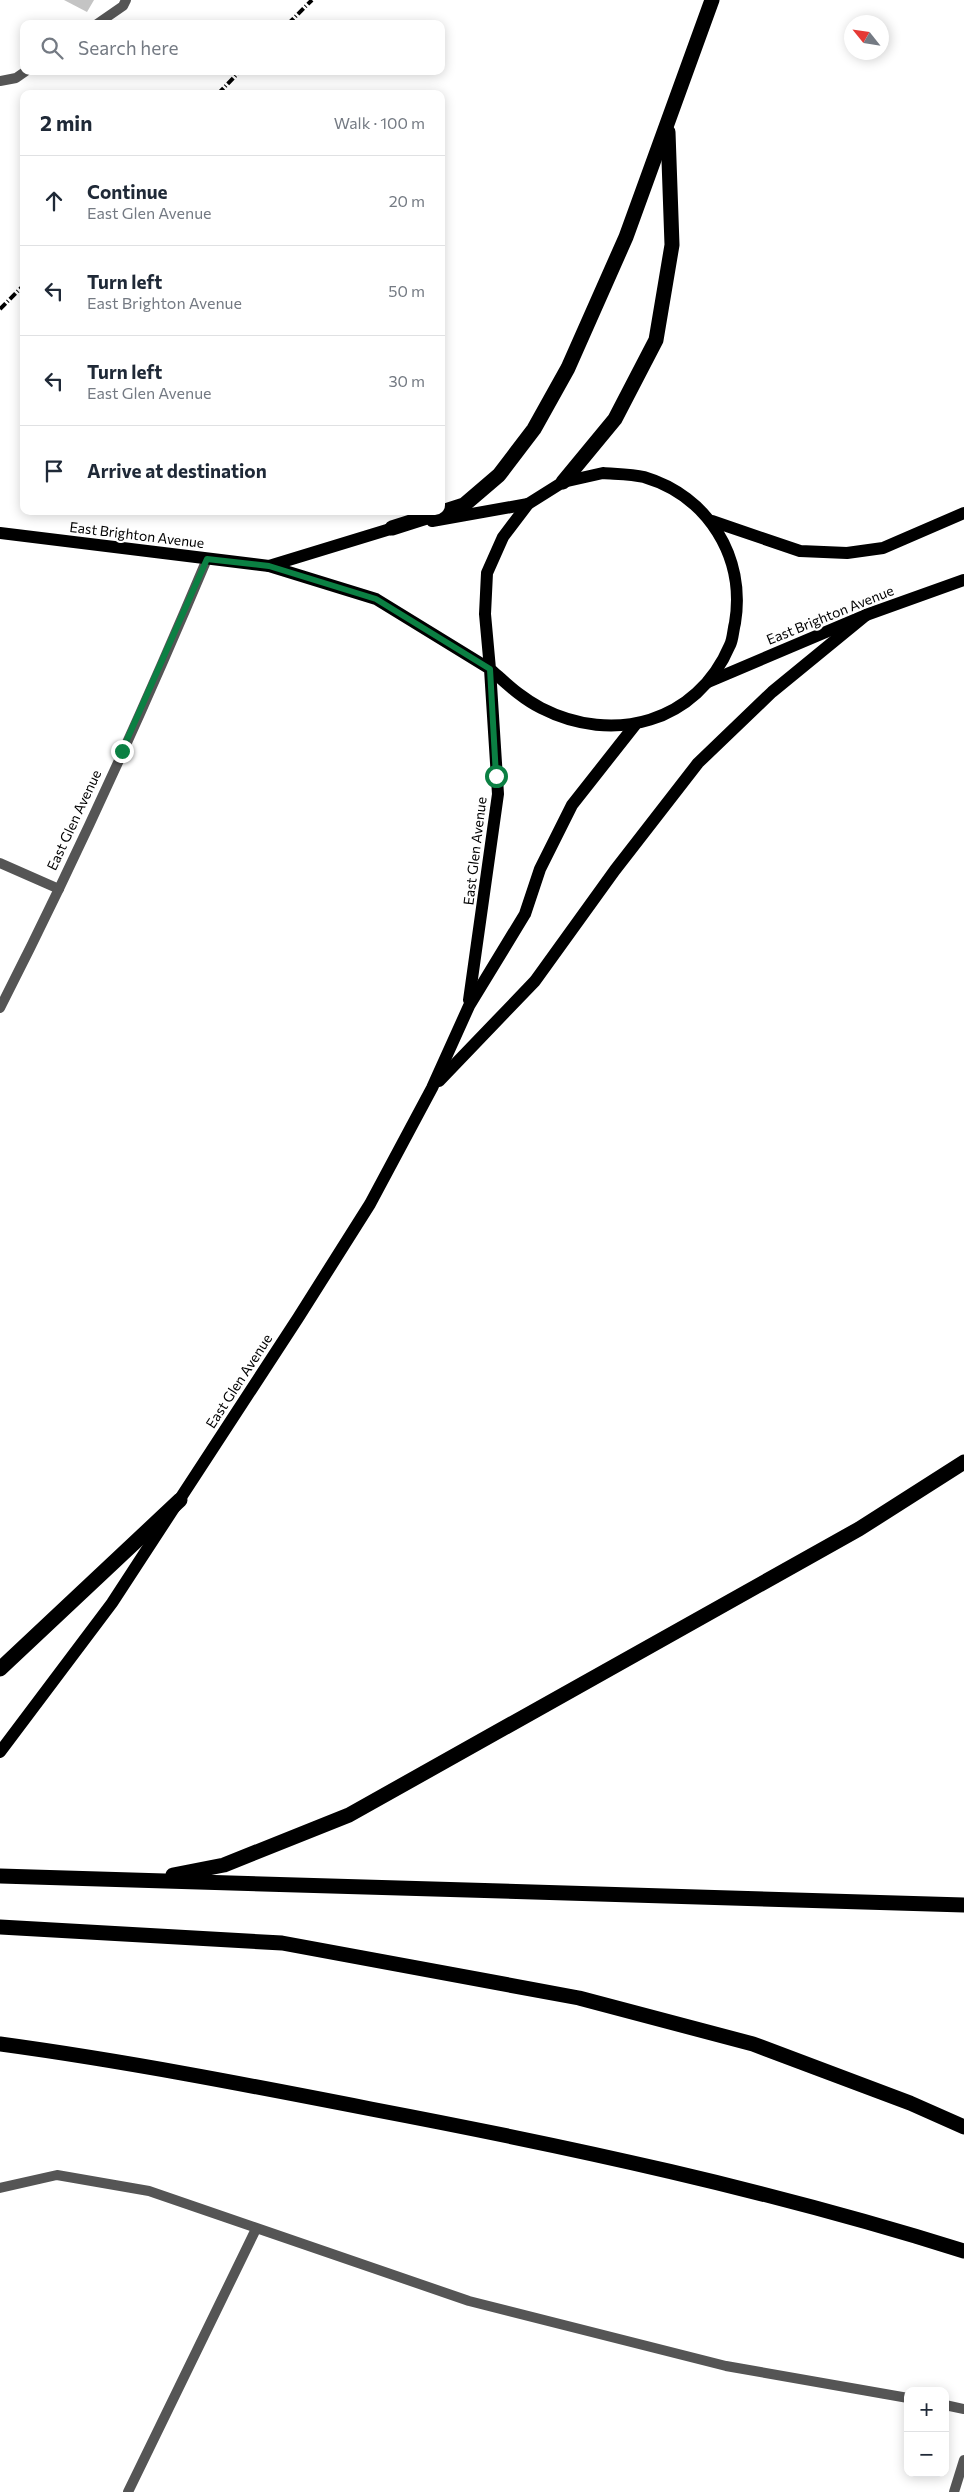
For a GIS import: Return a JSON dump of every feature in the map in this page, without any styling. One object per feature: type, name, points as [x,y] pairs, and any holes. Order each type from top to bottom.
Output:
[{"type":"highway","points":[[445,510],[464,504],[499,474],[534,429],[568,368],[626,237],[712,0]]},
{"type":"highway","points":[[563,482],[615,419],[656,340],[672,245],[668,124]]},
{"type":"highway","points":[[392,528],[431,515]]},
{"type":"highway","points":[[144,1880],[224,1865],[349,1815],[859,1529],[964,1462]]},
{"type":"highway","points":[[0,1669],[180,1500]]},
{"type":"highway","points":[[0,1876],[964,1905]]},
{"type":"highway","points":[[0,1927],[282,1943],[579,1998],[754,2044],[910,2103],[964,2127]]},
{"type":"highway","points":[[0,2044],[82,2055],[211,2077],[529,2139],[764,2194],[884,2226],[964,2251]]},
{"type":"main road","points":[[528,504],[563,482],[603,473],[644,477],[682,494],[712,521],[732,559],[738,602],[731,644],[708,682],[676,710],[635,725]]},
{"type":"main road","name":"East Brighton Avenue","points":[[269,566],[392,528],[528,504]]},
{"type":"main road","name":"East Glen Avenue","points":[[469,1006],[498,794],[485,614],[487,574],[503,537],[528,504]]},
{"type":"main road","points":[[712,521],[800,552],[847,553],[883,548],[964,513]]},
{"type":"main road","name":"East Brighton Avenue","points":[[0,533],[269,566],[376,599],[490,669],[516,693],[541,708],[592,726],[635,725]]},
{"type":"main road","name":"East Brighton Avenue","points":[[708,682],[866,615],[964,580]]},
{"type":"main road","points":[[432,1088],[535,981],[615,870],[698,764],[772,692],[866,615]]},
{"type":"main road","name":"East Glen Avenue","points":[[0,1752],[112,1602],[180,1500],[370,1204],[432,1088],[469,1006],[525,914],[540,868],[572,805],[635,725]]},
{"type":"street","points":[[102,20],[123,6],[126,0]]},
{"type":"street","points":[[0,81],[16,78],[20,75]]},
{"type":"street","name":"East Glen Avenue","points":[[0,1008],[59,889],[165,657],[207,559]]},
{"type":"street","points":[[0,863],[59,889]]},
{"type":"street","points":[[0,2188],[57,2176],[149,2191],[256,2229],[479,2303],[726,2366],[904,2397]]},
{"type":"street","points":[[128,2492],[256,2229]]},
{"type":"street","points":[[949,2406],[964,2409]]},
{"type":"street","points":[[954,2492],[964,2460]]},
{"type":"building","points":[[64,0],[94,0],[87,12]]},
{"type":"railway","points":[[292,20],[312,0]]},
{"type":"railway","points":[[222,90],[236,75]]},
{"type":"railway","points":[[0,309],[20,289]]},
{"type":"route","points":[[122,751],[207,559],[269,566],[376,599],[490,669],[496,776]]}]
